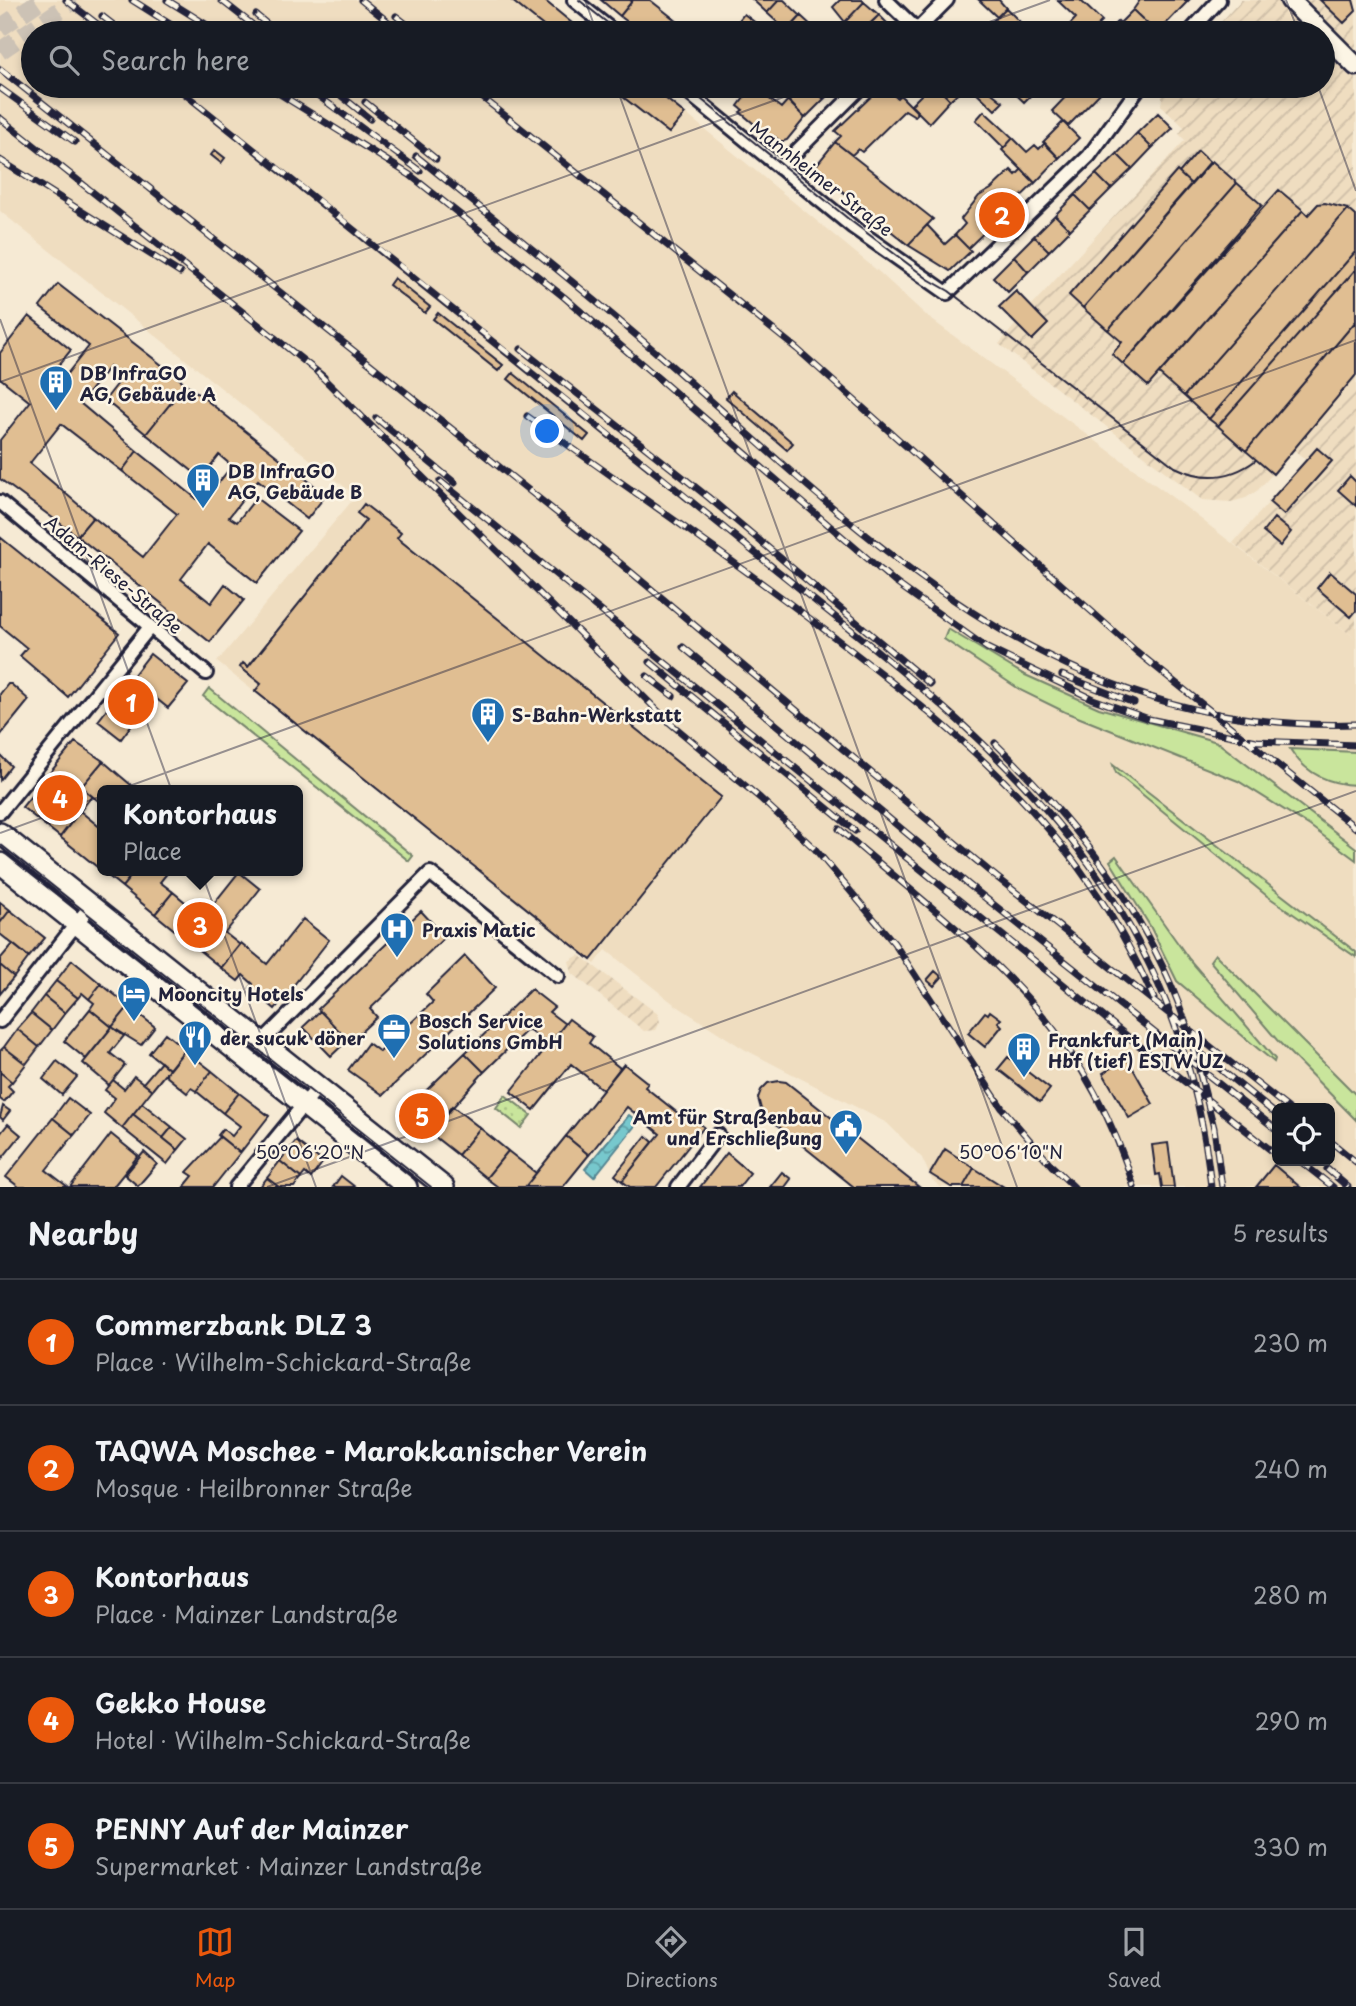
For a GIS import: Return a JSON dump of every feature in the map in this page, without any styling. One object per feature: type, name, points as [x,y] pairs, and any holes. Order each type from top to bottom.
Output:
[{"type":"main road","points":[[1290,0],[1311,21]]},
{"type":"main road","points":[[1335,45],[1356,66]]},
{"type":"main road","points":[[0,833],[444,1187]]},
{"type":"main road","points":[[0,863],[407,1187]]},
{"type":"street","points":[[574,0],[600,21]]},
{"type":"street","points":[[886,0],[906,21]]},
{"type":"street","points":[[927,21],[947,0]]},
{"type":"street","points":[[1200,21],[1219,0]]},
{"type":"street","name":"Mannheimer Straße","points":[[695,98],[914,272],[947,293],[1089,156],[1131,98]]},
{"type":"street","points":[[780,168],[850,98]]},
{"type":"street","name":"Adam-Riese-Straße","points":[[0,502],[206,673]]},
{"type":"street","points":[[0,812],[150,627]]},
{"type":"street","points":[[262,1042],[430,873],[558,976]]},
{"type":"street","points":[[0,1021],[90,905]]},
{"type":"street","points":[[236,1187],[318,1087]]},
{"type":"street","points":[[678,1187],[718,1135]]},
{"type":"shaded area","points":[[0,0],[545,0],[571,21],[21,21],[21,98],[667,98],[879,272],[928,317],[1184,506],[1356,639],[1356,1187],[941,1187],[932,1180],[922,1158],[887,1123],[744,1049],[674,1004],[606,950],[595,964],[217,662],[356,496],[0,211]]},
{"type":"shaded area","points":[[1241,0],[1356,0],[1356,639],[1233,543],[1306,460],[1294,450],[1258,490],[1246,498],[1231,502],[1202,500],[999,344],[1016,324],[999,307],[1016,291],[1031,306],[1185,140],[1179,134],[1184,127],[1161,105],[1162,98],[1335,98],[1335,21],[1222,21]]},
{"type":"shaded area","points":[[579,955],[658,1014],[660,1022],[656,1030],[644,1031],[572,973],[569,961]]},
{"type":"green space","points":[[948,629],[1023,674],[1099,708],[1217,742],[1356,848],[1356,860],[1310,826],[1238,781],[1065,712],[1022,691],[944,639]]},
{"type":"green space","points":[[209,688],[413,856],[409,861],[203,696]]},
{"type":"green space","points":[[1290,749],[1356,752],[1356,785],[1318,776],[1303,765]]},
{"type":"green space","points":[[1113,765],[1356,952],[1356,957],[1267,896],[1116,773]]},
{"type":"green space","points":[[1116,856],[1189,959],[1275,1059],[1274,1062],[1177,981],[1150,926],[1110,861]]},
{"type":"green space","points":[[1215,954],[1356,1095],[1356,1120],[1277,1040],[1210,961]]},
{"type":"green space","points":[[505,1095],[531,1115],[521,1128],[496,1108]]},
{"type":"water","points":[[629,1115],[638,1122],[594,1177],[585,1169]]},
{"type":"building","points":[[511,0],[544,0],[569,21],[537,21]]},
{"type":"building","points":[[601,0],[633,0],[620,16]]},
{"type":"building","points":[[633,0],[650,0],[677,21],[626,21],[620,16]]},
{"type":"building","points":[[753,0],[779,0],[767,13]]},
{"type":"building","points":[[779,0],[784,0],[801,16],[796,21],[776,21],[767,13]]},
{"type":"building","points":[[840,0],[864,2],[846,21],[833,7]]},
{"type":"building","points":[[979,0],[999,0],[1006,8],[997,17]]},
{"type":"building","points":[[1057,0],[1080,0],[1102,21],[1073,21],[1076,18]]},
{"type":"building","points":[[1140,0],[1189,0],[1169,21],[1144,21],[1133,10]]},
{"type":"building","points":[[1320,0],[1353,0],[1356,11],[1344,23]]},
{"type":"building","points":[[864,2],[879,15],[873,21],[846,21]]},
{"type":"building","points":[[1006,8],[1019,21],[993,21]]},
{"type":"building","points":[[1133,10],[1144,21],[1122,21]]},
{"type":"building","points":[[744,14],[753,21],[738,21]]},
{"type":"building","points":[[879,15],[885,21],[873,21]]},
{"type":"building","points":[[624,98],[665,98],[685,114],[669,133]]},
{"type":"building","points":[[744,98],[768,98],[781,108],[788,100],[805,118],[787,140],[781,142],[775,137],[773,140],[740,112],[743,110],[738,106]]},
{"type":"building","points":[[785,98],[824,99],[805,118]]},
{"type":"building","points":[[869,98],[903,98],[918,113],[915,116],[905,110],[862,152],[858,149],[852,155],[835,142],[841,136],[835,131]]},
{"type":"building","points":[[918,98],[950,100],[929,123],[911,105]]},
{"type":"building","points":[[982,98],[998,98],[1003,102],[995,110]]},
{"type":"building","points":[[1064,98],[1095,98],[1068,126],[1052,111]]},
{"type":"building","points":[[984,111],[1013,138],[1004,148],[976,120]]},
{"type":"building","points":[[1158,113],[1173,128],[1152,148],[1137,133]]},
{"type":"building","points":[[1063,122],[1079,138],[1059,158],[1043,142]]},
{"type":"building","points":[[1137,133],[1152,148],[1132,169],[1117,154]]},
{"type":"building","points":[[1013,138],[1027,152],[1035,145],[1039,149],[1045,143],[1059,158],[1035,183],[1002,150]]},
{"type":"building","points":[[835,142],[933,219],[908,245],[814,168]]},
{"type":"building","points":[[215,150],[225,158],[221,163],[211,155]]},
{"type":"building","points":[[1198,151],[1210,162],[1191,184],[1179,173]]},
{"type":"building","points":[[1117,154],[1132,169],[1111,189],[1096,174]]},
{"type":"building","points":[[1212,161],[1237,183],[1108,330],[1083,308]]},
{"type":"building","points":[[1022,169],[1035,183],[1010,207],[1007,217],[993,224],[968,248],[955,235],[965,224],[961,219],[979,196],[991,189],[1011,170],[1016,175]]},
{"type":"building","points":[[1177,171],[1191,184],[1083,308],[1069,295]]},
{"type":"building","points":[[1096,174],[1111,189],[1090,210],[1075,195]]},
{"type":"building","points":[[1237,183],[1262,205],[1123,364],[1112,354],[1122,342],[1108,330]]},
{"type":"building","points":[[1279,190],[1303,210],[1148,386],[1123,364]]},
{"type":"building","points":[[1075,195],[1090,210],[1070,230],[1055,215]]},
{"type":"building","points":[[1325,203],[1348,209],[1184,396],[1159,374],[1303,210],[1308,215],[1318,204]]},
{"type":"building","points":[[1348,209],[1356,216],[1356,251],[1209,419],[1184,396]]},
{"type":"building","points":[[1055,215],[1070,230],[1049,251],[1034,236]]},
{"type":"building","points":[[927,225],[945,244],[955,235],[971,251],[950,271],[908,245]]},
{"type":"building","points":[[1034,236],[1049,251],[1028,272],[1014,256]]},
{"type":"building","points":[[1356,251],[1356,269],[1218,426],[1209,419]]},
{"type":"building","points":[[1014,256],[1028,272],[1008,292],[993,277]]},
{"type":"building","points":[[1356,269],[1356,321],[1246,451],[1218,426]]},
{"type":"building","points":[[394,278],[430,307],[425,313],[389,285]]},
{"type":"building","name":"DB InfraGO AG, Gebäude A","points":[[58,284],[186,384],[146,434],[105,400],[122,378],[109,367],[80,403],[137,451],[122,471],[61,424],[30,463],[93,517],[77,536],[0,479],[0,440],[30,402],[0,378],[0,353],[29,316],[71,350],[49,377],[59,384],[89,346],[40,307]]},
{"type":"building","points":[[1016,291],[1048,324],[1032,340],[999,307]]},
{"type":"building","points":[[438,313],[503,365],[498,371],[433,319]]},
{"type":"building","points":[[1356,321],[1356,375],[1273,474],[1246,451]]},
{"type":"building","points":[[513,373],[589,435],[584,441],[508,379]]},
{"type":"building","name":"DB InfraGO AG, Gebäude B","points":[[186,384],[326,495],[307,519],[258,480],[229,517],[237,522],[256,498],[299,531],[257,583],[208,544],[181,579],[211,603],[225,584],[244,600],[210,642],[77,536],[93,517],[143,557],[177,514],[122,471],[137,451],[202,503],[232,466],[219,455],[201,478],[146,434]]},
{"type":"building","points":[[732,391],[793,443],[787,450],[726,398]]},
{"type":"building","points":[[1317,448],[1332,461],[1284,515],[1269,502]]},
{"type":"building","points":[[1350,476],[1356,482],[1356,506],[1338,490]]},
{"type":"building","name":"S-Bahn-Werkstatt","points":[[364,504],[401,533],[397,538],[721,797],[591,960],[255,691],[261,684],[240,667],[243,663],[248,667],[366,520],[357,513]]},
{"type":"building","points":[[1274,518],[1291,532],[1280,546],[1263,532]]},
{"type":"building","points":[[0,537],[119,633],[68,697],[20,656],[27,648],[0,626]]},
{"type":"building","points":[[1330,572],[1356,594],[1356,611],[1351,617],[1317,588]]},
{"type":"building","points":[[150,654],[188,684],[168,708],[153,696],[121,739],[98,721]]},
{"type":"building","points":[[8,684],[29,700],[0,736],[0,694]]},
{"type":"building","points":[[75,742],[103,761],[81,787],[92,796],[60,837],[22,807]]},
{"type":"building","points":[[0,755],[11,766],[0,780]]},
{"type":"building","points":[[103,761],[131,785],[97,785],[97,800],[81,787]]},
{"type":"building","points":[[80,811],[97,825],[97,867],[60,837]]},
{"type":"building","points":[[108,876],[131,876],[122,887]]},
{"type":"building","points":[[131,876],[165,876],[160,882],[173,892],[155,914],[122,887]]},
{"type":"building","points":[[236,876],[244,876],[260,889],[225,933],[240,945],[221,968],[155,914],[173,892],[203,917]]},
{"type":"building","points":[[0,902],[10,910],[0,923]]},
{"type":"building","points":[[10,910],[45,938],[29,957],[0,934],[0,923]]},
{"type":"building","points":[[421,911],[445,937],[370,1009],[377,1017],[350,1042],[318,1009]]},
{"type":"building","points":[[303,919],[329,940],[275,1009],[250,988],[253,984],[243,975],[238,981],[221,968],[241,943],[267,964]]},
{"type":"building","points":[[13,944],[29,957],[14,977],[0,965],[0,959]]},
{"type":"building","points":[[465,956],[495,988],[383,1095],[348,1070],[368,1043],[380,1052],[433,1002],[426,994]]},
{"type":"building","points":[[72,960],[101,984],[89,999],[82,993],[78,998],[56,981]]},
{"type":"building","points":[[0,965],[14,977],[0,994]]},
{"type":"building","points":[[935,971],[942,977],[934,986],[927,980]]},
{"type":"building","points":[[56,981],[78,998],[65,1013],[44,996]]},
{"type":"building","points":[[101,984],[129,1006],[112,1027],[90,1009],[94,1003],[89,999]]},
{"type":"building","points":[[531,989],[554,1007],[549,1012],[565,1024],[549,1045],[528,1029],[484,1072],[465,1053]]},
{"type":"building","points":[[44,996],[65,1013],[52,1030],[31,1013]]},
{"type":"building","points":[[129,1006],[155,1027],[141,1045],[112,1027]]},
{"type":"building","points":[[90,1009],[112,1027],[86,1059],[64,1041]]},
{"type":"building","points":[[320,1011],[348,1040],[331,1056],[303,1027]]},
{"type":"building","points":[[990,1011],[1001,1019],[998,1022],[1002,1026],[985,1047],[968,1033],[985,1012],[988,1014]]},
{"type":"building","points":[[31,1013],[52,1030],[39,1047],[17,1029]]},
{"type":"building","points":[[569,1019],[593,1037],[589,1043],[620,1068],[603,1090],[571,1064],[534,1110],[511,1092]]},
{"type":"building","points":[[112,1027],[124,1036],[110,1053],[125,1065],[109,1085],[83,1063]]},
{"type":"building","points":[[17,1029],[39,1047],[26,1064],[4,1047]]},
{"type":"building","points":[[165,1033],[185,1049],[169,1069],[149,1053]]},
{"type":"building","points":[[4,1047],[26,1064],[12,1082],[0,1072],[0,1051]]},
{"type":"building","points":[[185,1050],[212,1071],[196,1091],[191,1088],[187,1093],[165,1075]]},
{"type":"building","points":[[465,1053],[484,1072],[430,1133],[404,1112]]},
{"type":"building","name":"Frankfurt (Main) Hbf (tief) ESTW UZ","points":[[1008,1057],[1050,1089],[1040,1102],[998,1069]]},
{"type":"building","points":[[1127,1058],[1153,1104],[1129,1118],[1103,1073]]},
{"type":"building","points":[[57,1061],[77,1077],[62,1095],[43,1079]]},
{"type":"building","points":[[161,1062],[169,1069],[152,1090],[143,1083]]},
{"type":"building","points":[[624,1064],[648,1083],[645,1087],[679,1114],[682,1110],[704,1127],[656,1187],[630,1187],[622,1181],[660,1134],[627,1107],[589,1155],[566,1136]]},
{"type":"building","points":[[212,1071],[239,1093],[223,1113],[196,1091]]},
{"type":"building","points":[[0,1072],[12,1082],[8,1086],[13,1091],[4,1102],[0,1099]]},
{"type":"building","points":[[134,1076],[152,1090],[122,1128],[104,1113],[115,1098],[105,1090],[113,1080],[124,1089]]},
{"type":"building","points":[[786,1082],[919,1187],[854,1187],[762,1113],[758,1098],[761,1090],[768,1083]]},
{"type":"building","points":[[239,1093],[269,1116],[240,1153],[218,1135],[223,1129],[232,1136],[240,1126],[223,1113]]},
{"type":"building","points":[[68,1098],[90,1115],[74,1135],[53,1118]]},
{"type":"building","points":[[142,1103],[172,1127],[163,1138],[133,1114]]},
{"type":"building","points":[[3,1106],[10,1111],[3,1120],[0,1117]]},
{"type":"building","points":[[452,1106],[480,1128],[458,1155],[430,1133]]},
{"type":"building","points":[[133,1114],[178,1150],[167,1164],[122,1128]]},
{"type":"building","points":[[53,1118],[74,1135],[46,1170],[68,1187],[19,1187],[6,1177]]},
{"type":"building","points":[[8,1124],[21,1135],[0,1161],[0,1134]]},
{"type":"building","points":[[172,1127],[187,1139],[178,1150],[163,1138]]},
{"type":"building","points":[[480,1128],[508,1151],[486,1178],[458,1155]]},
{"type":"building","points":[[111,1134],[138,1156],[113,1187],[70,1187]]},
{"type":"building","points":[[566,1136],[589,1155],[563,1187],[525,1187]]},
{"type":"building","points":[[646,1136],[653,1142],[622,1181],[615,1175]]},
{"type":"building","points":[[220,1137],[240,1153],[213,1187],[184,1187],[193,1176],[187,1172]]},
{"type":"building","points":[[296,1141],[323,1162],[311,1178],[305,1173],[301,1178],[280,1161]]},
{"type":"building","points":[[1168,1143],[1174,1187],[1162,1187],[1160,1174],[1156,1175],[1152,1145]]},
{"type":"building","points":[[945,1149],[974,1168],[963,1187],[951,1187],[930,1174]]},
{"type":"building","points":[[508,1151],[536,1173],[525,1187],[498,1187],[486,1178]]},
{"type":"building","points":[[144,1152],[157,1164],[138,1186],[125,1175]]},
{"type":"building","points":[[727,1153],[750,1173],[739,1187],[700,1187]]},
{"type":"building","points":[[280,1161],[301,1178],[294,1187],[279,1187],[267,1178]]},
{"type":"building","points":[[1275,1166],[1300,1187],[1256,1187]]},
{"type":"building","points":[[974,1168],[1004,1187],[963,1187]]},
{"type":"building","points":[[782,1172],[791,1179],[785,1187],[770,1187]]},
{"type":"building","points":[[341,1176],[355,1187],[333,1187]]},
{"type":"building","points":[[267,1178],[279,1187],[260,1187]]},
{"type":"tunnel","points":[[0,28],[41,0]]},
{"type":"tunnel","points":[[44,21],[75,0]]},
{"type":"tunnel","points":[[0,51],[21,37]]},
{"type":"tram line","points":[[579,0],[605,21]]},
{"type":"tram line","points":[[700,98],[851,221],[928,279],[949,291],[1175,467],[1196,474],[1217,476],[1237,471],[1256,460]]},
{"type":"tram line","points":[[0,844],[431,1187]]},
{"type":"railway","points":[[66,0],[93,21]]},
{"type":"railway","points":[[132,0],[165,21]]},
{"type":"railway","points":[[167,0],[201,21]]},
{"type":"railway","points":[[221,0],[248,21]]},
{"type":"railway","points":[[361,0],[387,21]]},
{"type":"railway","points":[[256,15],[263,21]]},
{"type":"railway","points":[[102,16],[108,21]]},
{"type":"railway","points":[[396,16],[402,21]]},
{"type":"railway","points":[[0,69],[21,86]]},
{"type":"railway","points":[[0,88],[75,142]]},
{"type":"railway","points":[[36,98],[620,563],[989,871],[1282,1103]]},
{"type":"railway","points":[[190,98],[876,650],[972,733],[1017,778],[1059,825],[1097,875],[1141,947],[1159,985],[1187,1064],[1198,1104],[1211,1187]]},
{"type":"railway","points":[[286,98],[410,175],[564,297],[896,583],[987,648],[1093,699],[1149,719],[1257,741],[1356,745]]},
{"type":"railway","points":[[321,98],[420,171]]},
{"type":"railway","points":[[344,98],[370,119]]},
{"type":"railway","points":[[483,98],[797,349],[1136,651],[1356,828]]},
{"type":"railway","points":[[365,102],[436,159]]},
{"type":"railway","points":[[0,118],[324,377]]},
{"type":"railway","points":[[416,156],[546,260],[825,501],[902,563],[981,618],[1064,663],[1153,698],[1250,719],[1356,724]]},
{"type":"railway","points":[[0,160],[180,273]]},
{"type":"railway","points":[[521,349],[708,497],[930,684]]},
{"type":"railway","points":[[317,372],[670,723],[760,798],[815,849],[894,943],[1002,1108],[1052,1166],[1074,1187]]},
{"type":"railway","points":[[527,416],[820,626],[955,735],[1041,820],[1066,851],[1125,940],[1154,999]]},
{"type":"railway","points":[[376,418],[455,483]]},
{"type":"railway","points":[[440,481],[1115,1026]]},
{"type":"railway","points":[[683,647],[969,885],[1272,1126]]},
{"type":"railway","points":[[650,662],[855,831]]},
{"type":"railway","points":[[1062,675],[1134,703]]},
{"type":"railway","points":[[647,676],[673,696]]},
{"type":"railway","points":[[995,743],[1055,805],[1107,872],[1152,945],[1186,1024]]},
{"type":"railway","points":[[839,829],[976,946],[1051,1026],[1084,1073],[1111,1126],[1134,1187]]},
{"type":"railway","points":[[1107,1020],[1272,1151]]},
{"type":"railway","points":[[1182,1038],[1272,1111]]},
{"type":"railway","points":[[1193,1047],[1214,1128],[1222,1187]]},
{"type":"railway","points":[[1335,1145],[1356,1162]]},
{"type":"railway","points":[[1306,1166],[1333,1187]]},
{"type":"railway","points":[[1327,1169],[1348,1187]]},
{"type":"place","name":"TAQWA Moschee - Marokkanischer Verein","points":[[1002,215]]},
{"type":"place","name":"DB InfraGO AG, Gebäude A","points":[[56,412]]},
{"type":"place","name":"DB InfraGO AG, Gebäude B","points":[[203,510]]},
{"type":"place","name":"Commerzbank DLZ 3","points":[[131,702]]},
{"type":"place","name":"S-Bahn-Werkstatt","points":[[488,744]]},
{"type":"place","name":"Gekko House","points":[[60,798]]},
{"type":"place","name":"Kontorhaus","points":[[200,925]]},
{"type":"place","name":"Praxis Matic","points":[[397,959]]},
{"type":"place","name":"Mooncity Hotels","points":[[134,1023]]},
{"type":"place","name":"Bosch Service Solutions GmbH","points":[[394,1060]]},
{"type":"place","name":"der sucuk döner","points":[[195,1067]]},
{"type":"place","name":"Frankfurt (Main) Hbf (tief) ESTW UZ","points":[[1024,1079]]},
{"type":"place","name":"PENNY Auf der Mainzer","points":[[422,1116]]},
{"type":"place","name":"Amt für Straßenbau und Erschließung","points":[[846,1156]]}]
